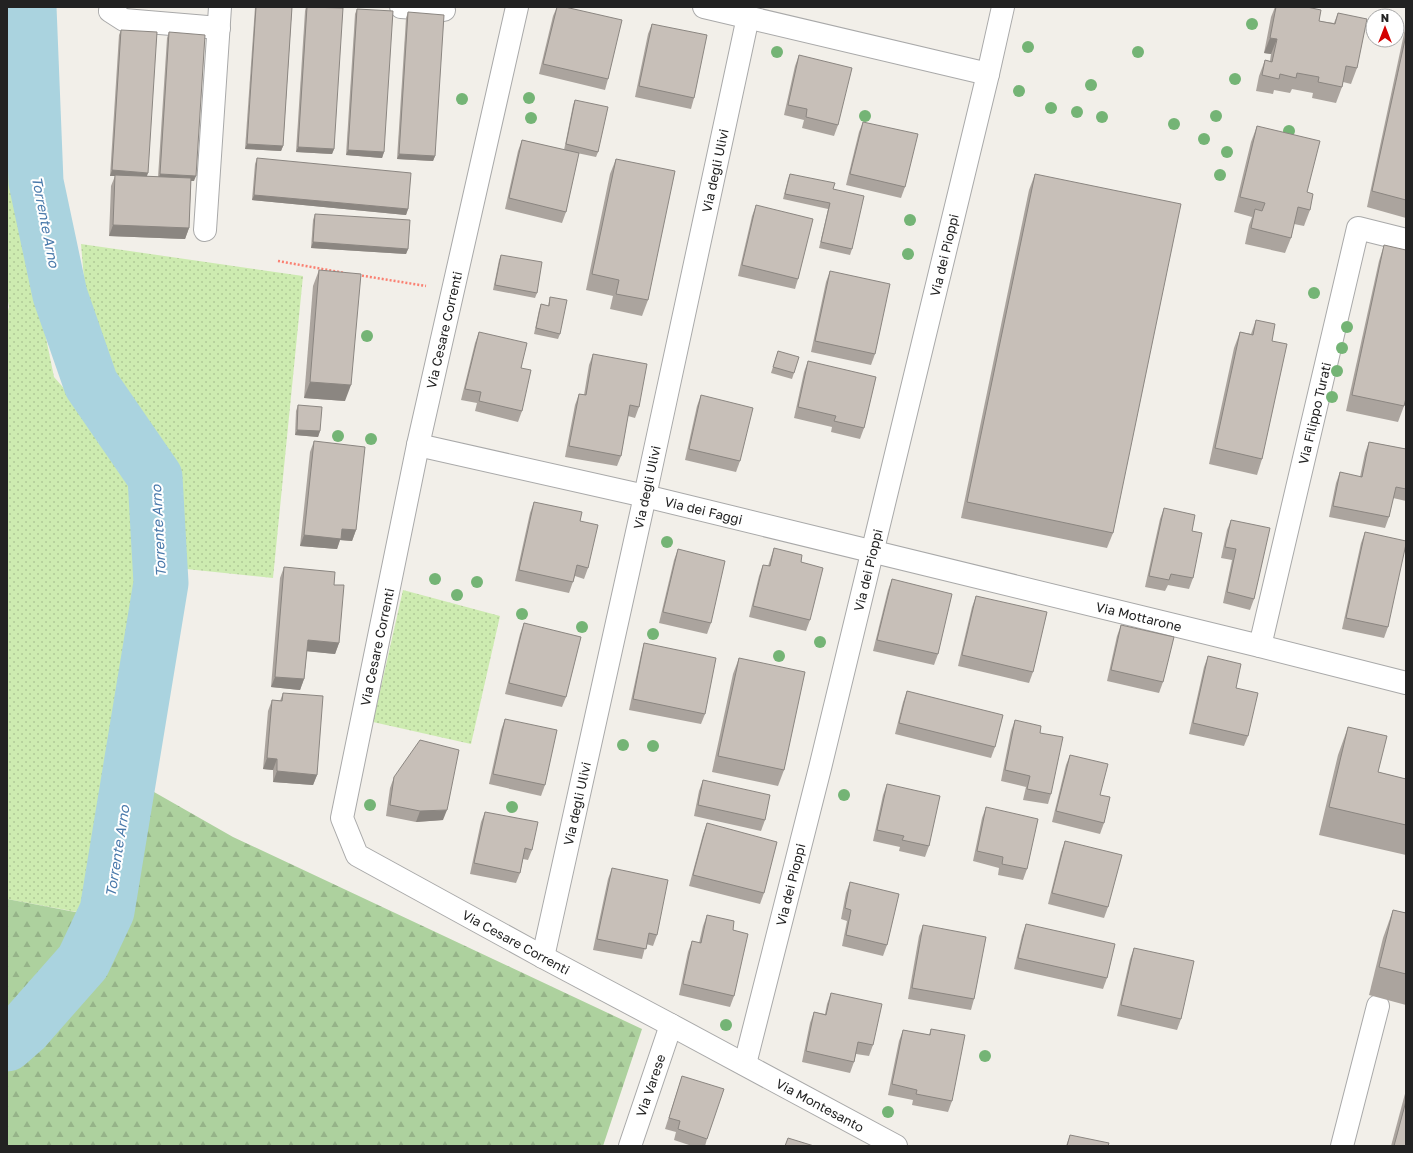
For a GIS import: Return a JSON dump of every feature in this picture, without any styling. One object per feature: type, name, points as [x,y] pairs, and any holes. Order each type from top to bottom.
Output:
[{"type":"street","points":[[111,7],[110,11],[124,20],[220,17],[205,230]]},
{"type":"street","points":[[401,7],[444,10]]},
{"type":"street","name":"Via Cesare Correnti","points":[[517,7],[418,445],[342,818],[357,855],[543,957],[745,1064]]},
{"type":"street","points":[[704,7],[988,74]]},
{"type":"street","name":"Via dei Pioppi","points":[[745,1064],[820,768],[1003,7]]},
{"type":"street","name":"Via degli Ulivi","points":[[543,957],[645,496],[748,17]]},
{"type":"street","name":"Via Filippo Turati","points":[[1260,646],[1358,228],[1406,240]]},
{"type":"street","name":"Via dei Faggi","points":[[418,445],[645,496],[872,552]]},
{"type":"street","name":"Via Mottarone","points":[[872,552],[1406,683]]},
{"type":"street","points":[[1342,1146],[1378,1006]]},
{"type":"street","name":"Via Varese","points":[[630,1146],[671,1024]]},
{"type":"street","name":"Via Montesanto","points":[[745,1064],[896,1146]]},
{"type":"path","points":[[278,261],[347,273]]},
{"type":"path","points":[[354,274],[453,291]]},
{"type":"green space","points":[[7,23],[32,270],[54,377],[118,450],[133,502],[143,597],[120,742],[88,914],[7,899],[7,315],[9,307],[7,296]]},
{"type":"green space","points":[[81,244],[303,276],[273,578],[186,569],[172,461],[121,401],[101,372],[88,325]]},
{"type":"green space","points":[[403,590],[500,616],[471,744],[373,722]]},
{"type":"green space","points":[[140,784],[233,837],[642,1029],[603,1146],[7,1146],[7,899],[117,920]]},
{"type":"building","points":[[256,7],[292,7],[283,146],[247,144]]},
{"type":"building","points":[[307,7],[343,8],[334,149],[298,147]]},
{"type":"building","points":[[557,7],[565,7],[622,20],[608,79],[543,64]]},
{"type":"building","points":[[1276,7],[1307,7],[1321,10],[1319,21],[1335,24],[1338,13],[1365,19],[1365,29],[1357,68],[1346,66],[1342,87],[1318,82],[1319,77],[1297,73],[1296,78],[1280,74],[1279,79],[1262,75],[1265,60],[1272,62],[1277,39],[1270,38]]},
{"type":"building","points":[[357,9],[393,11],[384,152],[348,150]]},
{"type":"building","points":[[408,12],[444,15],[435,156],[399,154]]},
{"type":"building","points":[[652,24],[707,35],[694,98],[639,86]]},
{"type":"building","points":[[121,30],[157,32],[148,173],[112,170]]},
{"type":"building","points":[[169,32],[205,35],[196,176],[160,174]]},
{"type":"building","points":[[1406,35],[1406,200],[1372,191],[1403,48],[1405,48]]},
{"type":"building","points":[[799,55],[852,68],[838,125],[806,117],[807,109],[788,105]]},
{"type":"building","points":[[575,100],[608,107],[598,152],[566,144]]},
{"type":"building","points":[[863,122],[918,134],[905,187],[850,174]]},
{"type":"building","points":[[1257,126],[1320,141],[1307,192],[1313,194],[1310,210],[1298,207],[1291,238],[1251,228],[1255,209],[1262,211],[1265,203],[1240,197]]},
{"type":"building","points":[[522,140],[579,153],[566,212],[509,198]]},
{"type":"building","points":[[257,158],[411,173],[408,209],[254,195]]},
{"type":"building","points":[[616,159],[675,171],[648,300],[616,294],[619,280],[592,274]]},
{"type":"building","points":[[790,174],[835,183],[833,189],[864,196],[852,249],[821,242],[830,203],[785,194]]},
{"type":"building","points":[[1035,174],[1181,204],[1113,533],[967,502]]},
{"type":"building","points":[[115,175],[191,178],[189,228],[113,225]]},
{"type":"building","points":[[756,205],[813,219],[798,279],[742,265]]},
{"type":"building","points":[[315,214],[410,220],[408,249],[313,242]]},
{"type":"building","points":[[1384,245],[1406,250],[1406,398],[1404,406],[1352,395]]},
{"type":"building","points":[[501,255],[542,262],[537,293],[495,285]]},
{"type":"building","points":[[319,270],[361,274],[351,385],[310,382]]},
{"type":"building","points":[[830,271],[890,284],[875,354],[815,341]]},
{"type":"building","points":[[550,297],[567,300],[560,334],[536,328],[541,304],[549,306]]},
{"type":"building","points":[[1256,320],[1275,324],[1272,341],[1287,344],[1262,459],[1215,448],[1240,332],[1253,335]]},
{"type":"building","points":[[479,332],[527,343],[521,368],[531,370],[522,411],[479,401],[481,392],[465,389]]},
{"type":"building","points":[[778,351],[799,357],[794,373],[773,367]]},
{"type":"building","points":[[593,354],[647,364],[639,407],[630,405],[621,456],[569,446],[579,394],[586,395]]},
{"type":"building","points":[[808,361],[876,377],[864,428],[834,421],[836,416],[798,407]]},
{"type":"building","points":[[701,395],[753,408],[740,461],[689,449]]},
{"type":"building","points":[[298,405],[322,407],[320,431],[297,430]]},
{"type":"building","points":[[314,441],[365,447],[356,530],[342,529],[341,539],[304,535]]},
{"type":"building","points":[[1369,442],[1406,449],[1406,489],[1396,487],[1389,517],[1333,506],[1340,472],[1362,477]]},
{"type":"building","points":[[534,502],[582,512],[580,521],[598,525],[588,568],[577,565],[573,582],[519,570]]},
{"type":"building","points":[[1164,508],[1195,515],[1192,531],[1202,533],[1193,578],[1171,574],[1169,580],[1149,576]]},
{"type":"building","points":[[1231,520],[1270,528],[1254,599],[1227,592],[1236,549],[1225,547]]},
{"type":"building","points":[[1365,532],[1406,541],[1388,627],[1346,618]]},
{"type":"building","points":[[774,548],[802,555],[801,562],[823,568],[810,620],[753,606],[763,565],[770,566]]},
{"type":"building","points":[[678,549],[725,561],[711,623],[663,612]]},
{"type":"building","points":[[284,567],[335,572],[334,585],[344,585],[339,643],[308,640],[304,679],[275,677]]},
{"type":"building","points":[[892,579],[952,594],[938,654],[877,640]]},
{"type":"building","points":[[976,596],[1047,612],[1033,672],[962,655]]},
{"type":"building","points":[[524,623],[581,637],[566,697],[509,683]]},
{"type":"building","points":[[1121,625],[1174,637],[1163,682],[1111,670]]},
{"type":"building","points":[[644,643],[716,658],[705,714],[633,699]]},
{"type":"building","points":[[1208,656],[1241,664],[1236,688],[1258,693],[1248,736],[1193,723]]},
{"type":"building","points":[[739,658],[805,672],[784,770],[718,756]]},
{"type":"building","points":[[907,691],[1003,715],[995,747],[899,723]]},
{"type":"building","points":[[283,693],[323,696],[317,775],[277,771],[277,759],[267,758],[272,700],[282,701]]},
{"type":"building","points":[[505,719],[557,730],[545,785],[493,774]]},
{"type":"building","points":[[1015,720],[1041,726],[1040,733],[1063,737],[1051,794],[1027,789],[1030,776],[1005,770]]},
{"type":"building","points":[[1348,727],[1387,736],[1378,772],[1406,779],[1406,825],[1329,807]]},
{"type":"building","points":[[420,740],[459,750],[447,810],[420,811],[390,805],[394,777]]},
{"type":"building","points":[[1070,755],[1108,764],[1100,795],[1110,797],[1104,823],[1056,811]]},
{"type":"building","points":[[703,780],[770,795],[765,820],[698,805]]},
{"type":"building","points":[[887,784],[940,796],[929,846],[902,840],[904,836],[877,830]]},
{"type":"building","points":[[986,807],[1038,819],[1027,869],[1002,864],[1003,857],[977,851]]},
{"type":"building","points":[[485,812],[538,822],[532,850],[525,848],[520,873],[474,863]]},
{"type":"building","points":[[707,823],[777,842],[764,893],[693,875]]},
{"type":"building","points":[[1065,841],[1122,855],[1108,907],[1052,893]]},
{"type":"building","points":[[612,868],[668,880],[657,935],[649,933],[646,949],[597,939]]},
{"type":"building","points":[[850,882],[899,894],[887,945],[846,935],[851,910],[845,908]]},
{"type":"building","points":[[1393,910],[1406,913],[1406,974],[1379,967]]},
{"type":"building","points":[[707,915],[734,921],[733,930],[748,934],[734,996],[683,984],[692,941],[701,943]]},
{"type":"building","points":[[1026,924],[1115,944],[1107,978],[1018,958]]},
{"type":"building","points":[[923,925],[986,937],[974,999],[912,988]]},
{"type":"building","points":[[1134,948],[1194,961],[1181,1019],[1121,1005]]},
{"type":"building","points":[[831,993],[882,1004],[873,1045],[858,1042],[854,1062],[806,1051],[814,1012],[826,1015]]},
{"type":"building","points":[[931,1029],[965,1035],[952,1101],[916,1094],[917,1090],[892,1084],[903,1030],[930,1035]]},
{"type":"building","points":[[682,1076],[724,1089],[707,1139],[678,1129],[680,1121],[669,1118]]},
{"type":"building","points":[[1406,1101],[1406,1146],[1394,1146]]},
{"type":"building","points":[[1070,1135],[1109,1143],[1108,1146],[1067,1146]]},
{"type":"building","points":[[788,1138],[814,1146],[785,1146]]},
{"type":"waterway","name":"Torrente Arno","points":[[7,1044],[24,1029],[83,962],[107,911],[161,583],[155,477],[91,384],[60,295],[36,182],[29,7]]}]
